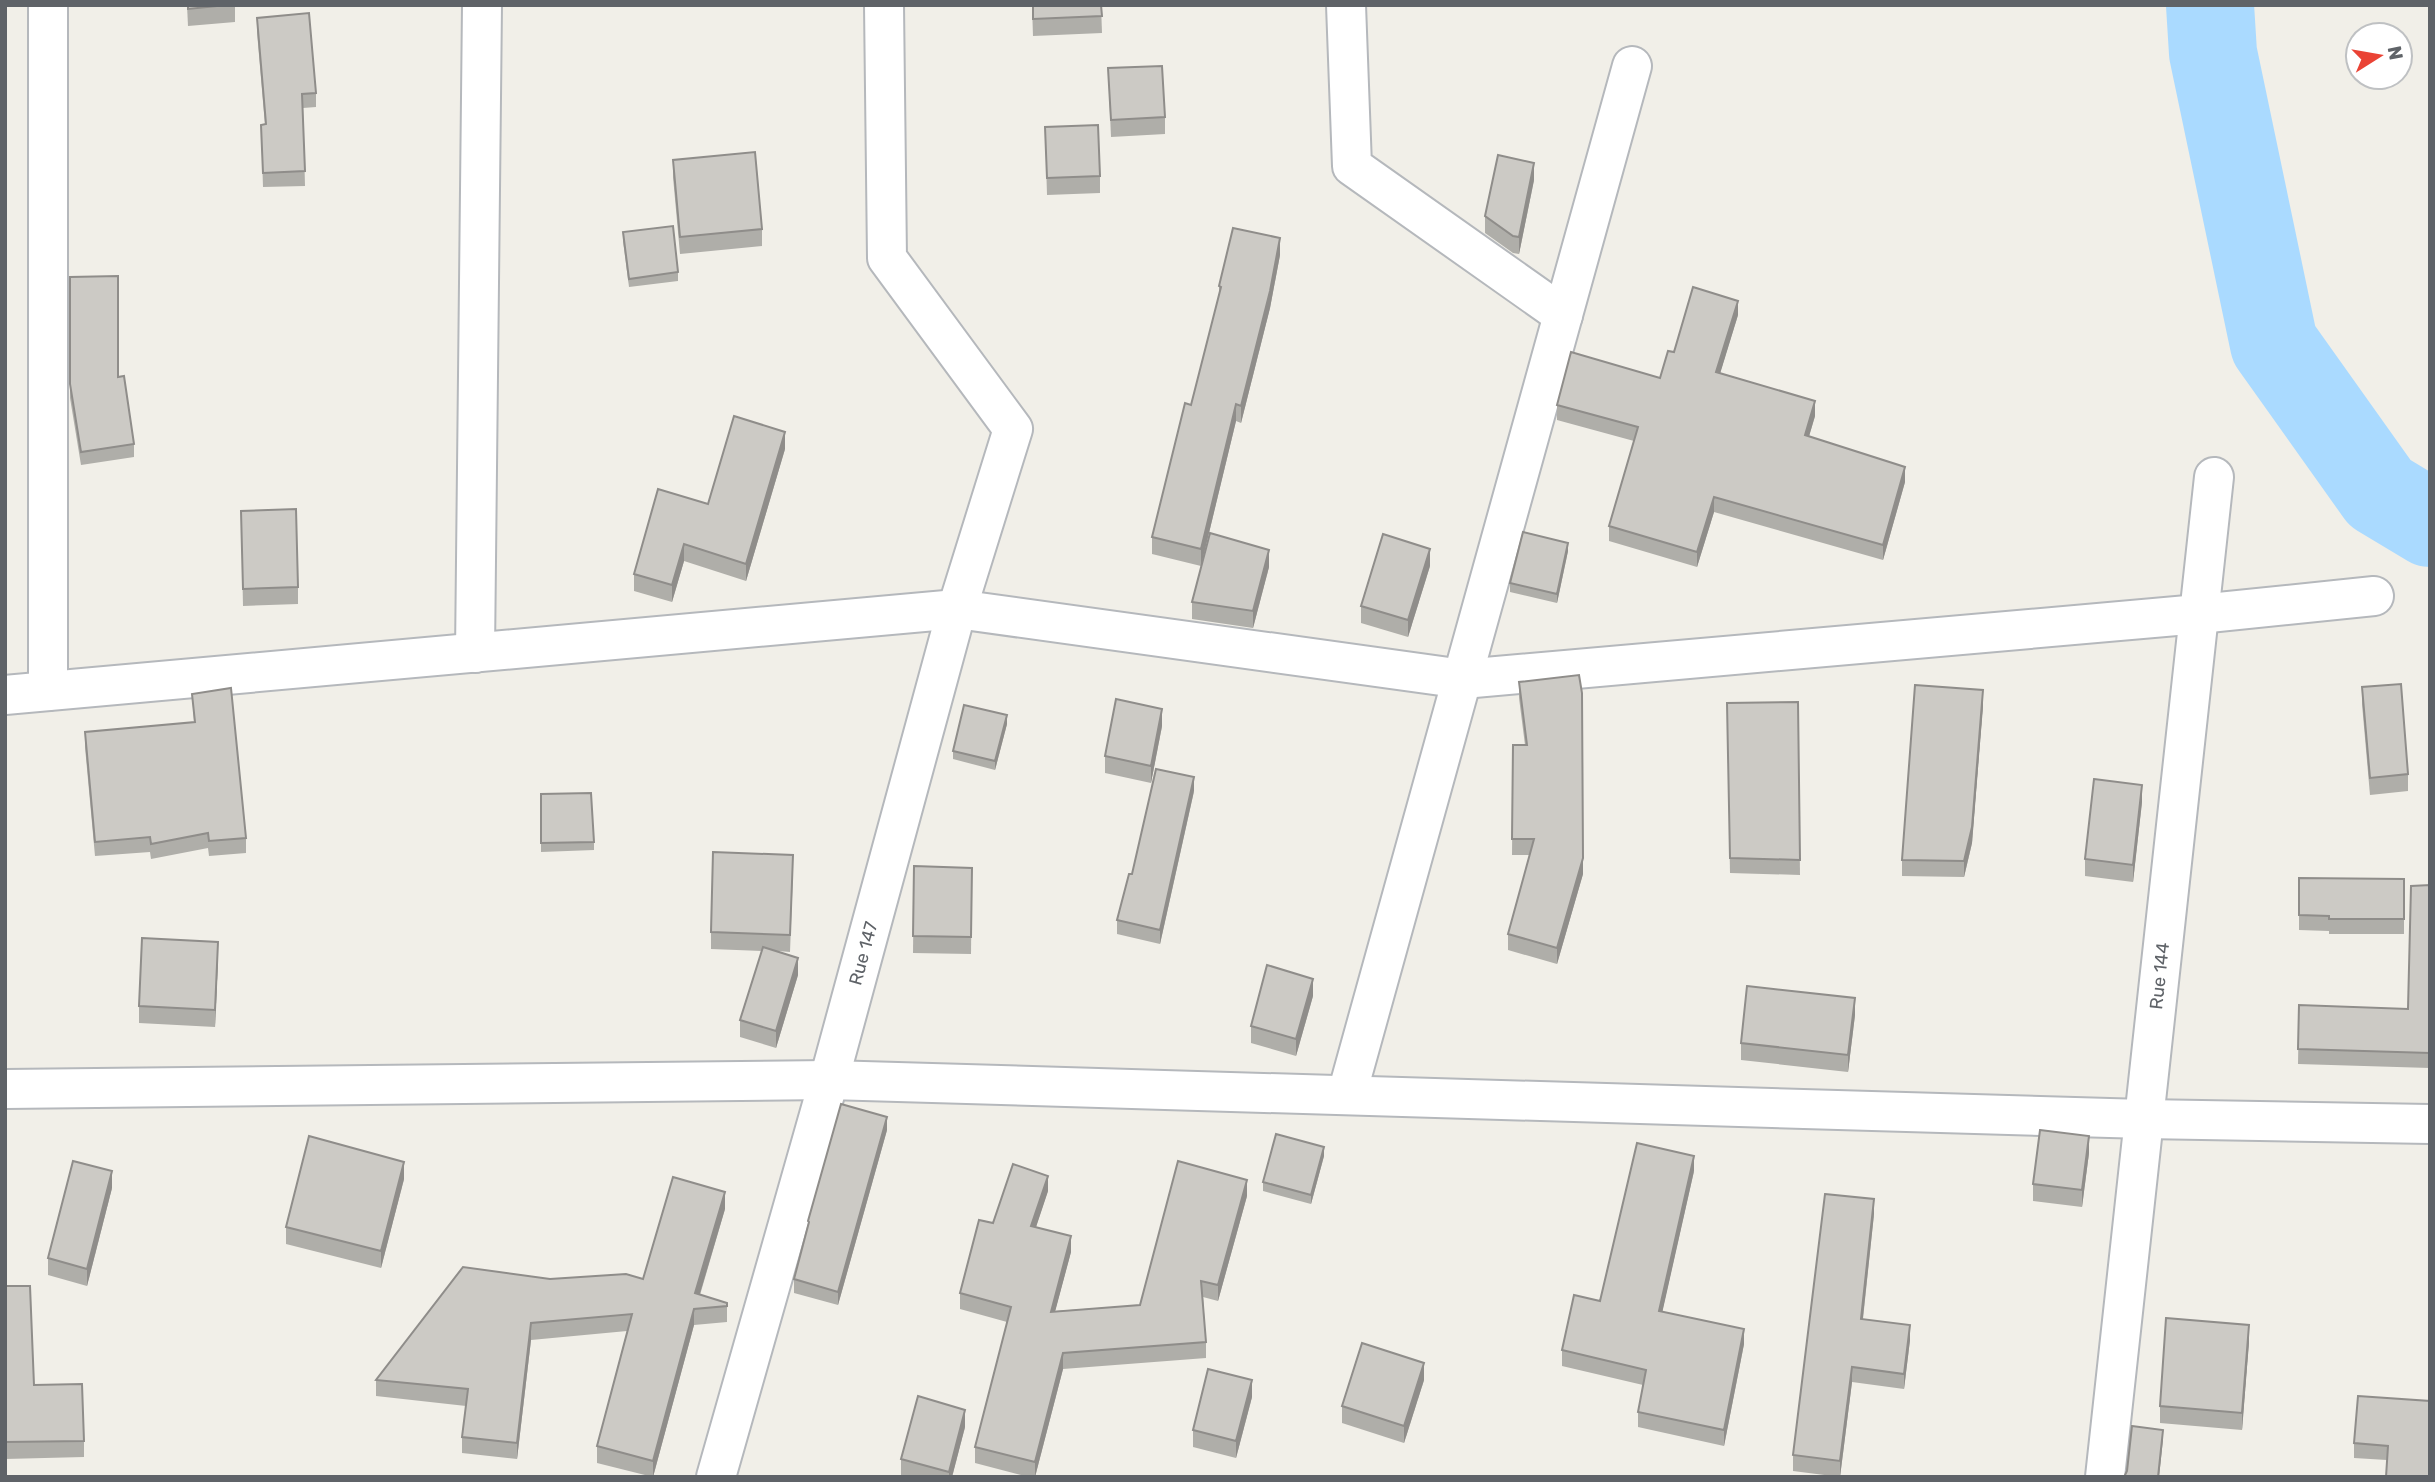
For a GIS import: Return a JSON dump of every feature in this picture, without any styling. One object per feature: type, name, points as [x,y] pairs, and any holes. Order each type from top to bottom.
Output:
[{"type":"street","points":[[48,5],[48,691]]},
{"type":"street","points":[[475,653],[482,5]]},
{"type":"street","name":"Rue 147","points":[[716,1477],[957,609],[1013,429],[887,258],[884,5]]},
{"type":"street","points":[[1346,5],[1352,166],[1563,315]]},
{"type":"street","points":[[1347,1094],[1632,66]]},
{"type":"street","name":"Rue 144","points":[[2105,1477],[2214,477]]},
{"type":"street","points":[[5,695],[957,609],[1463,679],[2374,596]]},
{"type":"street","points":[[5,1089],[828,1080],[2144,1119],[2430,1124]]},
{"type":"building","points":[[188,5],[227,5],[188,9]]},
{"type":"building","points":[[1033,5],[1101,5],[1102,16],[1033,19]]},
{"type":"building","points":[[309,13],[316,93],[302,94],[305,171],[263,173],[261,125],[266,124],[257,18]]},
{"type":"building","points":[[1162,66],[1165,117],[1111,120],[1108,68]]},
{"type":"building","points":[[1098,125],[1100,176],[1047,178],[1045,127]]},
{"type":"building","points":[[755,152],[762,229],[680,237],[673,160]]},
{"type":"building","points":[[1498,155],[1534,163],[1519,237],[1513,236],[1485,216]]},
{"type":"building","points":[[673,226],[678,272],[629,279],[623,232]]},
{"type":"building","points":[[1233,228],[1280,238],[1270,291],[1241,406],[1236,404],[1201,549],[1152,537],[1185,403],[1191,405]]},
{"type":"building","points":[[118,276],[118,377],[124,376],[134,444],[81,452],[70,384],[70,277]]},
{"type":"building","points":[[1693,287],[1738,301],[1716,372],[1815,401],[1805,435],[1905,467],[1883,545],[1714,497],[1697,552],[1609,526],[1638,427],[1557,405],[1571,352],[1660,378],[1668,351],[1674,352]]},
{"type":"building","points":[[734,416],[785,432],[746,564],[684,544],[672,585],[634,574],[658,489],[708,504]]},
{"type":"building","points":[[296,509],[298,587],[243,589],[241,511]]},
{"type":"building","points":[[1523,532],[1568,543],[1557,594],[1510,583]]},
{"type":"building","points":[[1210,533],[1269,550],[1253,611],[1192,602]]},
{"type":"building","points":[[1383,534],[1430,549],[1408,620],[1361,606]]},
{"type":"building","points":[[1579,675],[1582,693],[1583,858],[1557,948],[1508,934],[1534,839],[1512,839],[1513,745],[1527,745],[1519,682]]},
{"type":"building","points":[[2401,684],[2408,774],[2370,778],[2362,687]]},
{"type":"building","points":[[1915,685],[1983,690],[1972,827],[1964,861],[1902,860]]},
{"type":"building","points":[[231,688],[246,838],[209,841],[208,833],[151,844],[150,837],[95,842],[85,732],[195,722],[192,694]]},
{"type":"building","points":[[1116,699],[1162,709],[1151,766],[1105,756]]},
{"type":"building","points":[[1798,702],[1800,860],[1730,858],[1727,703]]},
{"type":"building","points":[[964,705],[1007,715],[995,761],[953,751]]},
{"type":"building","points":[[1156,769],[1194,777],[1160,930],[1117,920],[1129,874],[1132,874]]},
{"type":"building","points":[[2094,779],[2142,785],[2133,865],[2085,859]]},
{"type":"building","points":[[591,793],[594,842],[541,843],[541,794]]},
{"type":"building","points":[[713,852],[793,855],[790,935],[711,932]]},
{"type":"building","points":[[914,866],[972,868],[971,937],[913,936]]},
{"type":"building","points":[[2299,878],[2404,879],[2404,919],[2329,919],[2329,916],[2299,915]]},
{"type":"building","points":[[2430,885],[2430,1053],[2298,1049],[2299,1005],[2408,1009],[2411,886]]},
{"type":"building","points":[[142,938],[218,942],[215,1010],[139,1006]]},
{"type":"building","points":[[763,947],[798,958],[776,1031],[740,1020]]},
{"type":"building","points":[[1267,965],[1313,979],[1296,1039],[1251,1026]]},
{"type":"building","points":[[1747,986],[1855,998],[1848,1055],[1741,1043]]},
{"type":"building","points":[[841,1104],[887,1117],[838,1292],[794,1279]]},
{"type":"building","points":[[2040,1130],[2089,1136],[2082,1190],[2033,1184]]},
{"type":"building","points":[[1276,1134],[1324,1147],[1311,1195],[1263,1182]]},
{"type":"building","points":[[309,1136],[404,1162],[381,1251],[286,1227]]},
{"type":"building","points":[[1637,1143],[1694,1156],[1659,1311],[1744,1329],[1724,1430],[1638,1412],[1646,1370],[1562,1350],[1574,1295],[1600,1301]]},
{"type":"building","points":[[73,1161],[112,1171],[87,1269],[48,1258]]},
{"type":"building","points":[[1178,1161],[1247,1180],[1218,1285],[1201,1281],[1206,1342],[1063,1353],[1035,1462],[975,1447],[1011,1307],[960,1293],[979,1220],[993,1223],[1013,1164],[1048,1176],[1031,1226],[1071,1236],[1051,1312],[1140,1305]]},
{"type":"building","points":[[673,1177],[725,1192],[695,1293],[727,1303],[727,1306],[694,1309],[653,1461],[597,1446],[632,1314],[531,1323],[517,1443],[462,1437],[468,1389],[376,1380],[463,1267],[550,1279],[626,1274],[643,1279]]},
{"type":"building","points":[[1825,1194],[1874,1199],[1861,1319],[1910,1325],[1904,1374],[1852,1367],[1840,1461],[1793,1455]]},
{"type":"building","points":[[5,1286],[30,1286],[34,1385],[82,1384],[84,1441],[5,1442]]},
{"type":"building","points":[[2166,1318],[2249,1325],[2242,1413],[2160,1406]]},
{"type":"building","points":[[1362,1343],[1424,1363],[1404,1426],[1342,1406]]},
{"type":"building","points":[[1208,1369],[1252,1380],[1236,1441],[1193,1430]]},
{"type":"building","points":[[918,1396],[965,1410],[949,1472],[901,1459]]},
{"type":"building","points":[[2358,1396],[2430,1401],[2430,1477],[2386,1477],[2388,1446],[2354,1443]]},
{"type":"building","points":[[2132,1426],[2163,1430],[2158,1477],[2124,1477]]},
{"type":"waterway","points":[[2210,5],[2213,53],[2274,344],[2380,493],[2430,523]]}]
